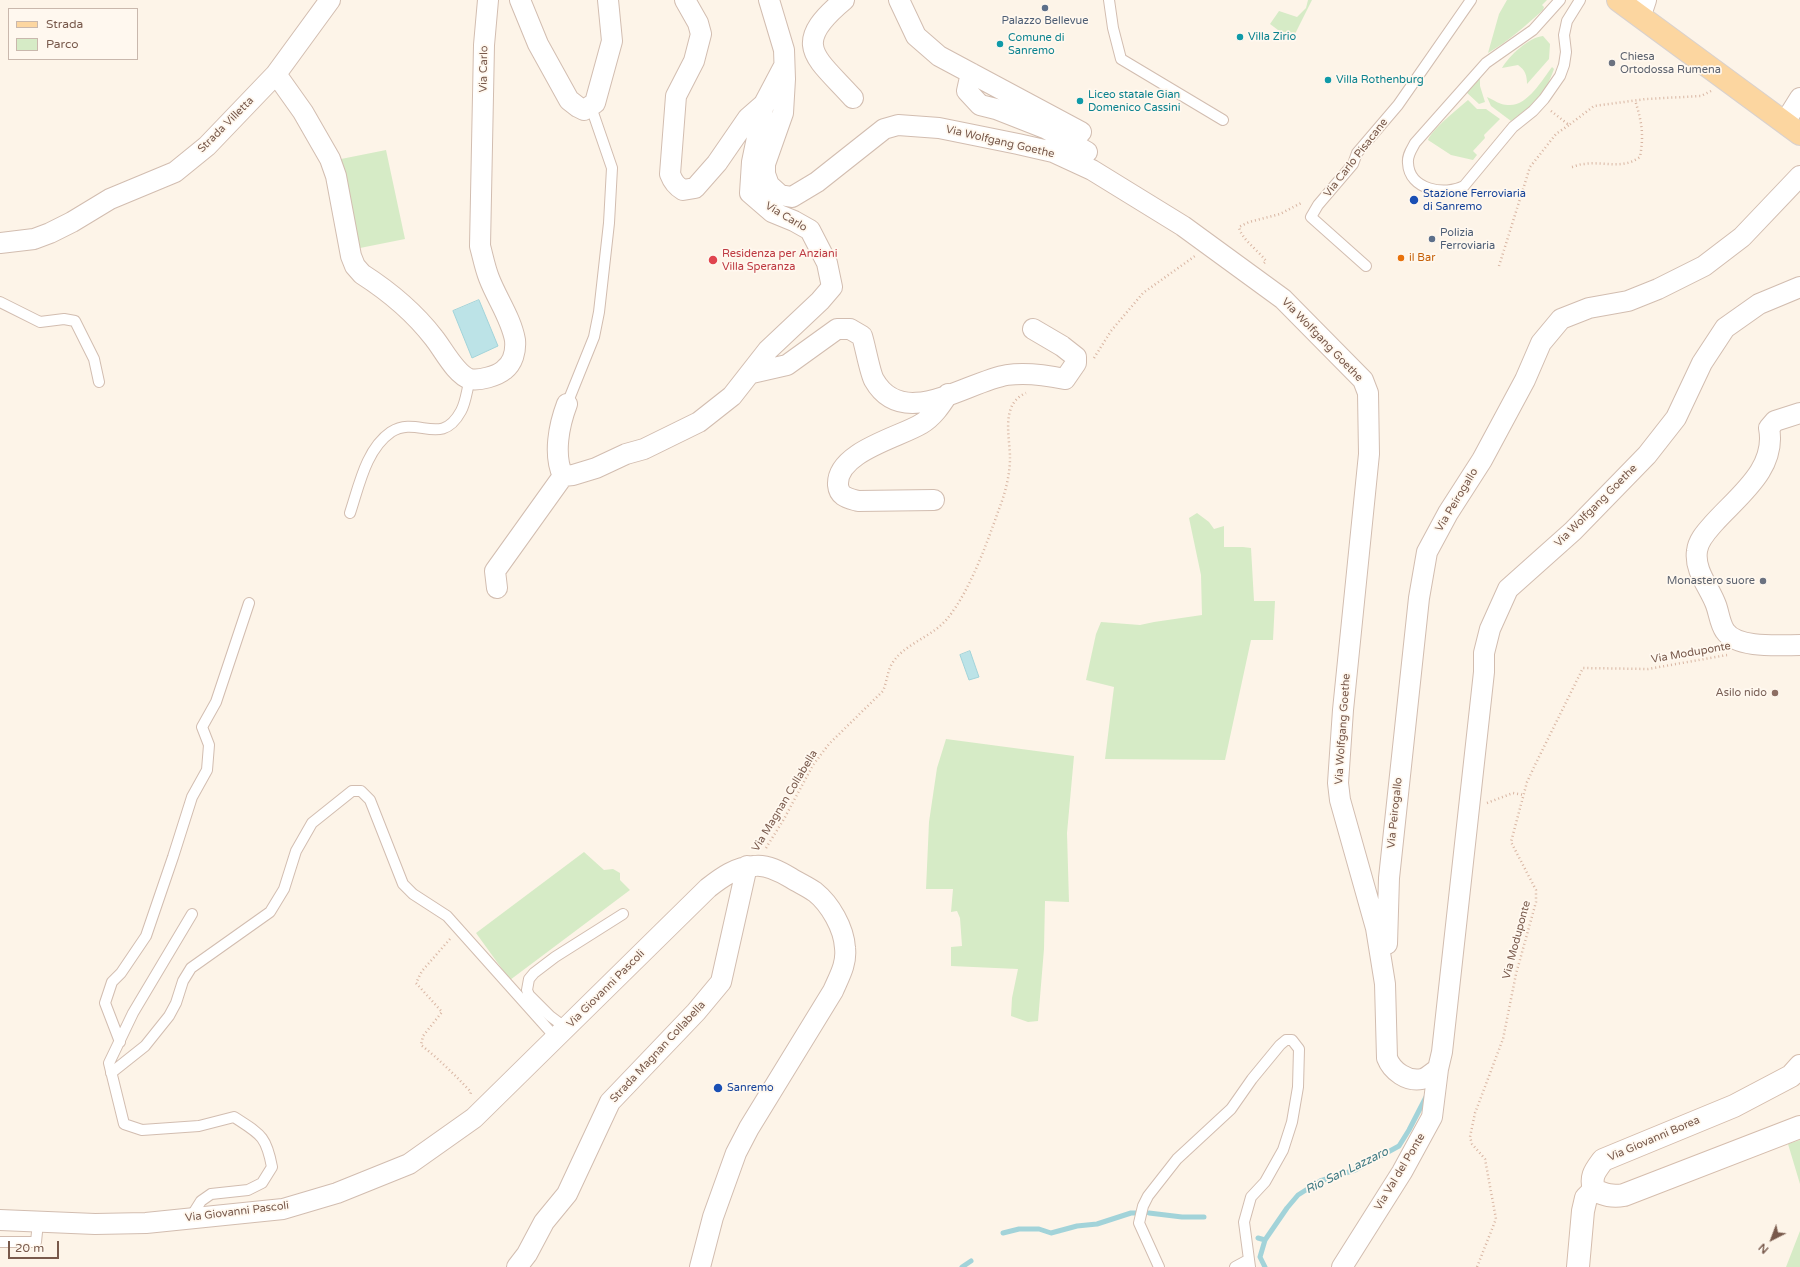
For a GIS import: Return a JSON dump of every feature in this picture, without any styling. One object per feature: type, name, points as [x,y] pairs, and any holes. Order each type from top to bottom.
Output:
[{"type":"main road","points":[[1618,0],[1643,8],[1728,79],[1792,128]]},
{"type":"main road","name":"Via Giovanni Borea","points":[[1594,1190],[1591,1182],[1593,1173],[1603,1160],[1734,1106],[1791,1076],[1800,1066]]},
{"type":"main road","points":[[1578,1267],[1583,1211],[1586,1198],[1594,1190],[1604,1195],[1615,1197],[1624,1195],[1800,1127]]},
{"type":"street","name":"Strada Villetta","points":[[0,243],[34,239],[50,233],[72,222],[110,199],[175,172],[207,146],[276,74],[330,0]]},
{"type":"street","name":"Via Carlo","points":[[470,379],[489,377],[499,374],[507,368],[515,350],[514,339],[508,319],[488,277],[480,246],[484,45],[488,0]]},
{"type":"street","points":[[520,0],[538,44],[569,100],[578,108],[584,110],[591,107],[595,103],[612,41],[608,0]]},
{"type":"street","name":"Via Carlo","points":[[685,0],[698,23],[701,34],[694,61],[676,96],[670,174],[673,183],[677,187],[684,190],[695,188],[716,163],[748,118],[764,104]]},
{"type":"street","name":"Via Wolfgang Goethe","points":[[769,0],[784,50],[785,64],[783,113],[766,164],[765,174],[769,185],[780,195],[792,197],[816,182],[884,129],[898,124],[939,128],[1053,152],[1092,170],[1183,226],[1282,299],[1363,380],[1368,393],[1369,454],[1343,710],[1338,783],[1340,800],[1376,928],[1385,984],[1387,1058],[1390,1066],[1403,1076],[1413,1079],[1423,1079],[1438,1069],[1442,1052],[1484,672],[1484,653],[1490,629],[1508,589],[1573,531],[1648,455],[1676,418],[1702,363],[1725,328],[1759,304],[1800,287]]},
{"type":"street","points":[[844,0],[833,9],[820,24],[814,33],[812,41],[815,56],[853,98]]},
{"type":"street","points":[[899,0],[909,24],[922,41],[939,56],[972,72],[1081,132]]},
{"type":"street","name":"Via Carlo","points":[[563,476],[573,475],[596,468],[626,454],[644,449],[699,422],[732,396],[752,373],[768,350],[820,301],[832,287],[827,263],[810,230],[794,220],[772,212],[750,193],[752,162],[764,104],[785,64]]},
{"type":"street","points":[[972,72],[967,91],[980,106],[996,109],[1047,129],[1087,152]]},
{"type":"street","points":[[276,74],[303,112],[330,159],[336,176],[351,256],[355,266],[362,274],[380,286],[412,312],[434,338],[460,373],[470,379]]},
{"type":"street","points":[[1792,128],[1800,98]]},
{"type":"street","name":"Via Peirogallo","points":[[1385,984],[1389,878],[1420,598],[1427,552],[1448,513],[1482,460],[1525,380],[1541,343],[1561,318],[1589,308],[1628,301],[1658,289],[1704,266],[1742,237],[1800,176]]},
{"type":"street","points":[[752,373],[787,365],[836,329],[850,329],[862,336],[874,380],[891,399],[904,404],[925,402],[1007,375],[1042,375],[1065,380],[1076,363],[1076,357],[1062,346],[1033,329]]},
{"type":"street","points":[[934,500],[858,501],[846,498],[839,488],[839,477],[854,458],[868,447],[921,424],[930,417],[948,394]]},
{"type":"street","points":[[497,588],[495,571],[563,476],[558,466],[559,440],[561,419],[567,404]]},
{"type":"street","points":[[1800,413],[1776,421],[1769,428],[1770,451],[1753,483],[1702,536],[1697,551],[1699,570],[1716,604],[1725,631],[1741,642],[1766,645],[1800,645]]},
{"type":"street","points":[[700,1267],[713,1217],[736,1153],[749,1128],[833,991],[843,969],[845,947],[840,929],[825,902],[815,892],[782,872],[752,866]]},
{"type":"street","name":"Via Giovanni Pascoli","points":[[0,1220],[95,1224],[146,1223],[283,1208],[337,1193],[409,1164],[474,1118],[708,888],[720,878],[752,866]]},
{"type":"street","name":"Strada Magnan Collabella","points":[[517,1267],[527,1254],[544,1222],[567,1194],[610,1102],[696,1012],[721,982],[752,866]]},
{"type":"street","name":"Via Val del Ponte","points":[[1342,1267],[1402,1172],[1432,1117],[1438,1069]]},
{"type":"lane","points":[[1109,0],[1113,28],[1121,59],[1223,120]]},
{"type":"lane","name":"Via Carlo Pisacane","points":[[1366,266],[1311,217],[1318,205],[1353,164],[1357,153],[1398,105],[1471,0]]},
{"type":"lane","points":[[1560,0],[1533,30],[1486,63],[1415,142],[1409,153],[1408,162],[1410,173],[1416,181],[1424,187],[1444,192],[1455,191],[1464,186],[1513,127],[1544,100],[1560,76],[1564,65],[1566,52],[1565,29],[1567,21],[1580,0]]},
{"type":"lane","points":[[567,404],[594,337],[599,312],[609,223],[612,168],[591,107]]},
{"type":"lane","points":[[0,302],[40,322],[64,319],[75,321],[94,359],[99,382]]},
{"type":"lane","points":[[350,513],[367,465],[378,444],[391,432],[402,427],[411,426],[430,430],[442,430],[449,426],[461,410],[470,379]]},
{"type":"lane","points":[[120,1042],[105,1003],[112,982],[121,973],[146,936],[192,797],[207,770],[209,745],[202,727],[216,702],[249,603]]},
{"type":"lane","points":[[111,1073],[145,1046],[169,1016],[176,1003],[183,981],[191,968],[270,912],[284,888],[296,851],[312,823],[352,791],[361,790],[370,800],[403,884],[413,894],[447,916],[561,1033]]},
{"type":"lane","points":[[191,1217],[201,1201],[211,1194],[248,1190],[262,1183],[272,1167],[268,1147],[258,1132],[234,1117],[199,1126],[142,1130],[124,1124],[109,1063],[136,1007],[192,914]]},
{"type":"lane","points":[[561,1033],[550,1016],[529,995],[527,990],[529,979],[534,973],[555,957],[623,914]]},
{"type":"lane","points":[[1159,1267],[1139,1223],[1143,1206],[1148,1196],[1177,1159],[1231,1109],[1252,1079],[1280,1045],[1286,1040],[1292,1040],[1299,1049],[1298,1088],[1292,1122],[1284,1150],[1265,1182],[1251,1197],[1244,1222],[1249,1263],[1235,1267]]},
{"type":"lane","points":[[0,1242],[36,1242],[38,1222]]},
{"type":"path","points":[[1499,266],[1530,167],[1556,134],[1594,106],[1635,100],[1701,96],[1713,91],[1728,79]]},
{"type":"path","points":[[1572,167],[1584,164],[1610,165],[1632,163],[1640,157],[1644,138],[1641,119],[1635,100]]},
{"type":"path","points":[[1555,114],[1569,125]]},
{"type":"path","points":[[1260,263],[1264,264],[1266,261],[1240,232],[1239,226],[1280,214],[1309,198]]},
{"type":"path","points":[[1092,361],[1111,331],[1143,293],[1209,246]]},
{"type":"path","name":"Via Magnan Collabella","points":[[752,866],[784,818],[813,765],[829,744],[882,691],[887,682],[892,663],[900,654],[940,627],[948,618],[970,582],[999,508],[1010,463],[1007,422],[1013,404],[1021,395],[1028,392]]},
{"type":"path","name":"Via Moduponte","points":[[1477,1267],[1496,1219],[1485,1159],[1472,1144],[1470,1137],[1476,1113],[1503,1039],[1516,974],[1536,902],[1536,890],[1511,842],[1524,795],[1535,765],[1583,668],[1648,669],[1730,654]]},
{"type":"path","points":[[1469,809],[1513,793],[1524,795]]},
{"type":"path","points":[[459,930],[422,971],[416,983],[442,1012],[422,1036],[421,1045],[434,1055],[470,1092],[470,1097]]},
{"type":"green space","points":[[1308,0],[1312,0],[1293,38],[1270,24],[1279,11],[1297,17],[1306,8]]},
{"type":"green space","points":[[1507,0],[1547,0],[1542,5],[1544,7],[1543,10],[1510,38],[1488,53],[1499,14]]},
{"type":"green space","points":[[1543,36],[1550,44],[1549,59],[1527,84],[1525,73],[1518,65],[1502,68],[1509,58],[1526,43]]},
{"type":"green space","points":[[1552,67],[1554,69],[1542,93],[1526,110],[1511,121],[1491,106],[1487,97],[1505,105],[1521,102],[1533,92]]},
{"type":"green space","points":[[1480,74],[1480,86],[1485,102],[1479,104],[1465,91]]},
{"type":"green space","points":[[1468,100],[1477,109],[1486,109],[1500,119],[1484,135],[1485,138],[1473,151],[1477,155],[1473,160],[1451,155],[1428,140],[1430,135],[1440,125]]},
{"type":"green space","points":[[386,150],[405,239],[360,248],[341,159]]},
{"type":"green space","points":[[1197,513],[1209,522],[1214,529],[1224,526],[1224,547],[1251,548],[1254,601],[1275,601],[1273,640],[1251,640],[1225,760],[1105,759],[1114,687],[1086,680],[1096,634],[1101,622],[1140,625],[1202,615],[1201,575],[1189,518]]},
{"type":"green space","points":[[946,739],[1074,756],[1067,833],[1069,902],[1045,901],[1044,949],[1038,1021],[1028,1022],[1011,1016],[1012,998],[1018,969],[951,966],[951,947],[962,946],[960,918],[957,911],[951,912],[953,889],[926,889],[929,822],[937,768]]},
{"type":"green space","points":[[584,852],[604,870],[613,869],[620,873],[620,880],[630,890],[510,980],[476,933]]},
{"type":"green space","points":[[1800,1140],[1800,1184],[1788,1144]]},
{"type":"green space","points":[[1800,1231],[1800,1267],[1786,1267]]},
{"type":"water","points":[[479,300],[498,346],[472,358],[453,311]]},
{"type":"water","points":[[970,651],[979,677],[969,680],[960,655]]},
{"type":"waterway","name":"Rio San Lazzaro","points":[[1265,1267],[1260,1257],[1265,1240],[1298,1195],[1320,1181],[1355,1170],[1399,1146],[1426,1097]]},
{"type":"waterway","points":[[1003,1233],[1019,1229],[1039,1229],[1051,1233],[1077,1226],[1097,1224],[1131,1213],[1138,1213]]},
{"type":"waterway","points":[[1149,1213],[1182,1217],[1204,1217]]},
{"type":"waterway","name":"Rio San Lazzaro","points":[[1258,1238],[1265,1240]]},
{"type":"waterway","points":[[962,1267],[971,1261]]},
{"type":"place","name":"Palazzo Bellevue","points":[[1045,8]]},
{"type":"place","name":"Villa Zirio","points":[[1240,37]]},
{"type":"place","name":"Comune di Sanremo","points":[[1000,44]]},
{"type":"place","name":"Chiesa Ortodossa Rumena","points":[[1612,63]]},
{"type":"place","name":"Villa Rothenburg","points":[[1328,80]]},
{"type":"place","name":"Liceo statale Gian Domenico Cassini","points":[[1080,101]]},
{"type":"place","name":"Stazione Ferroviaria di Sanremo","points":[[1414,200]]},
{"type":"place","name":"Polizia Ferroviaria","points":[[1432,239]]},
{"type":"place","name":"il Bar","points":[[1401,258]]},
{"type":"place","name":"Residenza per Anziani Villa Speranza","points":[[713,260]]},
{"type":"place","name":"Monastero suore","points":[[1763,581]]},
{"type":"place","name":"Asilo nido","points":[[1775,693]]},
{"type":"place","name":"Sanremo","points":[[718,1088]]}]
